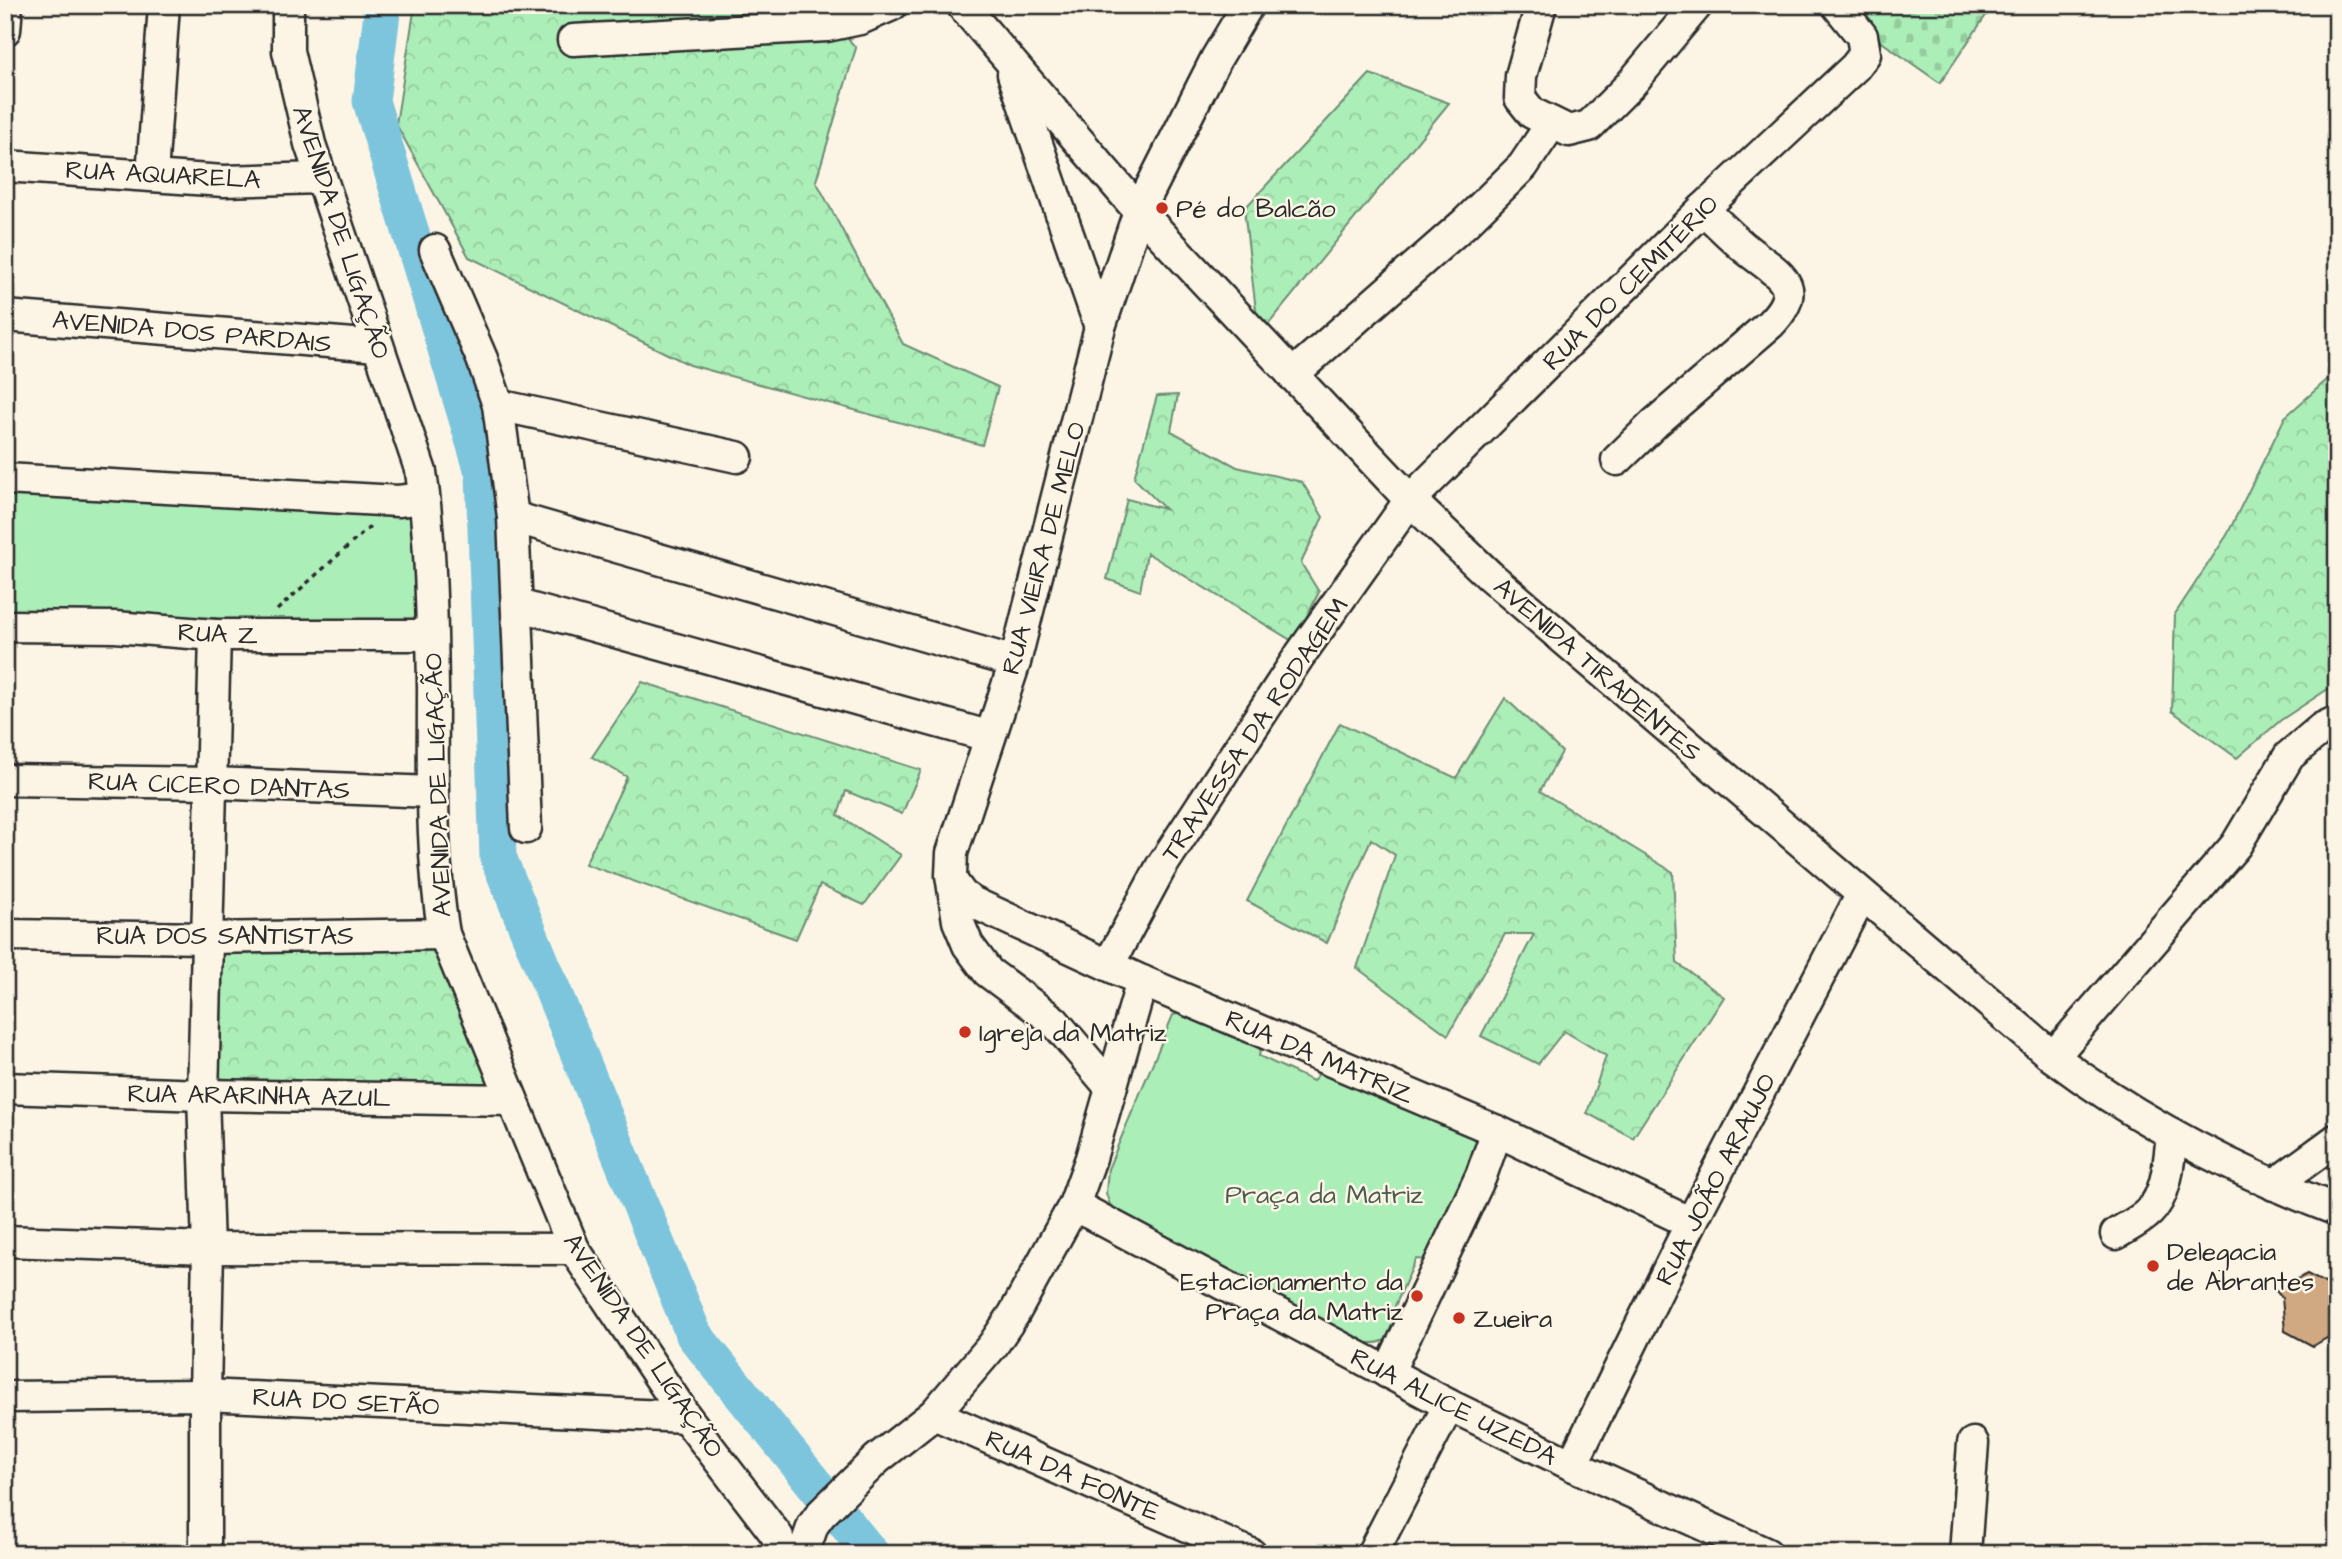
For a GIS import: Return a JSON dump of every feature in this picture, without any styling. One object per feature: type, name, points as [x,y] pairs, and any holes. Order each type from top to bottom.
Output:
[{"type":"street","points":[[5,30],[7,5]]},
{"type":"street","points":[[152,175],[164,5]]},
{"type":"street","name":"AVENIDA DE LIGAÇÃO","points":[[288,5],[288,51],[320,178],[421,472],[411,499],[431,635],[432,792],[438,904],[444,934],[574,1249],[686,1417],[779,1545]]},
{"type":"street","points":[[573,40],[827,26],[860,19],[892,5]]},
{"type":"street","name":"AVENIDA TIRADENTES","points":[[962,5],[1139,211],[1410,500],[1490,576],[2053,1057],[2104,1094],[2172,1134],[2274,1185],[2337,1210]]},
{"type":"street","name":"RUA VIEIRA DE MELO","points":[[1111,1088],[1054,1021],[988,972],[968,945],[958,921],[951,876],[952,853],[988,736],[1015,662],[1100,327],[1139,211],[1216,59],[1248,5]]},
{"type":"street","points":[[1541,5],[1521,76],[1520,98],[1532,113],[1569,131],[1589,126],[1630,85],[1697,5]]},
{"type":"street","name":"RUA DO CEMITÉRIO","points":[[1410,500],[1703,209],[1855,66],[1865,54],[1864,41],[1837,5]]},
{"type":"street","points":[[1007,57],[1100,327]]},
{"type":"street","points":[[1292,375],[1523,166],[1552,122]]},
{"type":"street","name":"RUA AQUARELA","points":[[5,166],[224,181],[320,178]]},
{"type":"street","points":[[1617,460],[1655,423],[1770,324],[1781,313],[1786,302],[1788,293],[1785,283],[1774,269],[1703,209]]},
{"type":"street","points":[[435,250],[482,359],[498,405],[513,517],[526,828]]},
{"type":"street","name":"AVENIDA DOS PARDAIS","points":[[5,316],[378,346]]},
{"type":"street","points":[[498,405],[737,457]]},
{"type":"street","points":[[5,479],[411,499]]},
{"type":"street","name":"TRAVESSA DA RODAGEM","points":[[1109,964],[1161,867],[1300,655],[1410,500]]},
{"type":"street","points":[[513,517],[1015,662]]},
{"type":"street","points":[[518,605],[988,736]]},
{"type":"street","name":"RUA Z","points":[[5,626],[114,627],[249,636],[431,635]]},
{"type":"street","points":[[205,1554],[208,1248],[203,1095],[215,635]]},
{"type":"street","points":[[2053,1057],[2236,845],[2289,756],[2322,727],[2337,721]]},
{"type":"street","name":"RUA CICERO DANTAS","points":[[5,780],[212,783],[432,792]]},
{"type":"street","name":"RUA DA MATRIZ","points":[[954,884],[962,895],[972,902],[1142,981],[1497,1131],[1692,1223]]},
{"type":"street","name":"RUA JOÃO ARAUJO","points":[[1572,1465],[1692,1223],[1861,895]]},
{"type":"street","name":"RUA DOS SANTISTAS","points":[[5,935],[207,938],[444,934]]},
{"type":"street","points":[[803,1554],[813,1525],[821,1514],[877,1459],[934,1414],[1000,1335],[1074,1205],[1091,1158],[1142,981]]},
{"type":"street","name":"RUA ARARINHA AZUL","points":[[5,1088],[203,1095],[512,1100]]},
{"type":"street","points":[[1388,1373],[1481,1176],[1497,1131]]},
{"type":"street","points":[[2116,1234],[2150,1211],[2160,1197],[2172,1134]]},
{"type":"street","points":[[2274,1185],[2337,1139]]},
{"type":"street","name":"RUA ALICE UZEDA","points":[[1074,1205],[1448,1405],[1767,1554]]},
{"type":"street","points":[[5,1241],[208,1248],[574,1249]]},
{"type":"street","name":"RUA DO SETÃO","points":[[5,1397],[205,1395],[686,1417]]},
{"type":"street","points":[[1372,1554],[1448,1405]]},
{"type":"street","name":"RUA DA FONTE","points":[[934,1414],[1251,1554]]},
{"type":"street","points":[[1965,1554],[1973,1443]]},
{"type":"path","points":[[249,636],[411,499]]},
{"type":"green space","points":[[415,5],[820,5],[856,48],[816,181],[903,344],[998,387],[982,445],[690,365],[469,257],[396,124]]},
{"type":"green space","points":[[1829,5],[1993,5],[1940,83]]},
{"type":"green space","points":[[1370,74],[1449,103],[1259,336],[1244,209]]},
{"type":"green space","points":[[2337,371],[2337,683],[2281,720],[2237,758],[2172,711],[2175,614],[2227,535],[2285,417]]},
{"type":"green space","points":[[1178,395],[1171,431],[1237,467],[1302,482],[1323,517],[1301,563],[1319,592],[1294,642],[1147,553],[1140,591],[1107,579],[1127,499],[1165,509],[1134,478],[1157,396]]},
{"type":"green space","points":[[5,479],[426,497],[432,633],[5,624]]},
{"type":"green space","points":[[642,682],[921,770],[902,814],[846,791],[838,815],[901,855],[864,905],[820,885],[796,939],[585,864],[627,777],[592,757]]},
{"type":"green space","points":[[1505,698],[1562,752],[1540,791],[1673,872],[1677,963],[1724,997],[1633,1138],[1587,1113],[1606,1056],[1564,1031],[1538,1064],[1481,1036],[1534,934],[1505,934],[1448,1035],[1357,968],[1395,855],[1371,839],[1327,943],[1247,901],[1340,723],[1456,778]]},
{"type":"green space","points":[[434,944],[494,1083],[209,1090],[217,948]]},
{"type":"green space","name":"Praça da Matriz","points":[[1195,1009],[1263,1037],[1259,1056],[1313,1081],[1324,1067],[1487,1143],[1434,1261],[1416,1259],[1391,1315],[1403,1323],[1385,1340],[1361,1342],[1111,1208],[1106,1193],[1108,1169],[1173,1015]]},
{"type":"building","points":[[2307,1274],[2337,1289],[2337,1332],[2313,1346],[2285,1331],[2282,1298],[2276,1291]]},
{"type":"waterway","points":[[383,5],[371,101],[484,475],[498,857],[694,1335],[871,1554]]},
{"type":"place","name":"Pé do Balcão","points":[[1162,208]]},
{"type":"place","name":"Igreja da Matriz","points":[[965,1032]]},
{"type":"place","name":"Delegacia de Abrantes","points":[[2153,1266]]},
{"type":"place","name":"Estacionamento da Praça da Matriz","points":[[1417,1296]]},
{"type":"place","name":"Zueira","points":[[1459,1318]]}]
